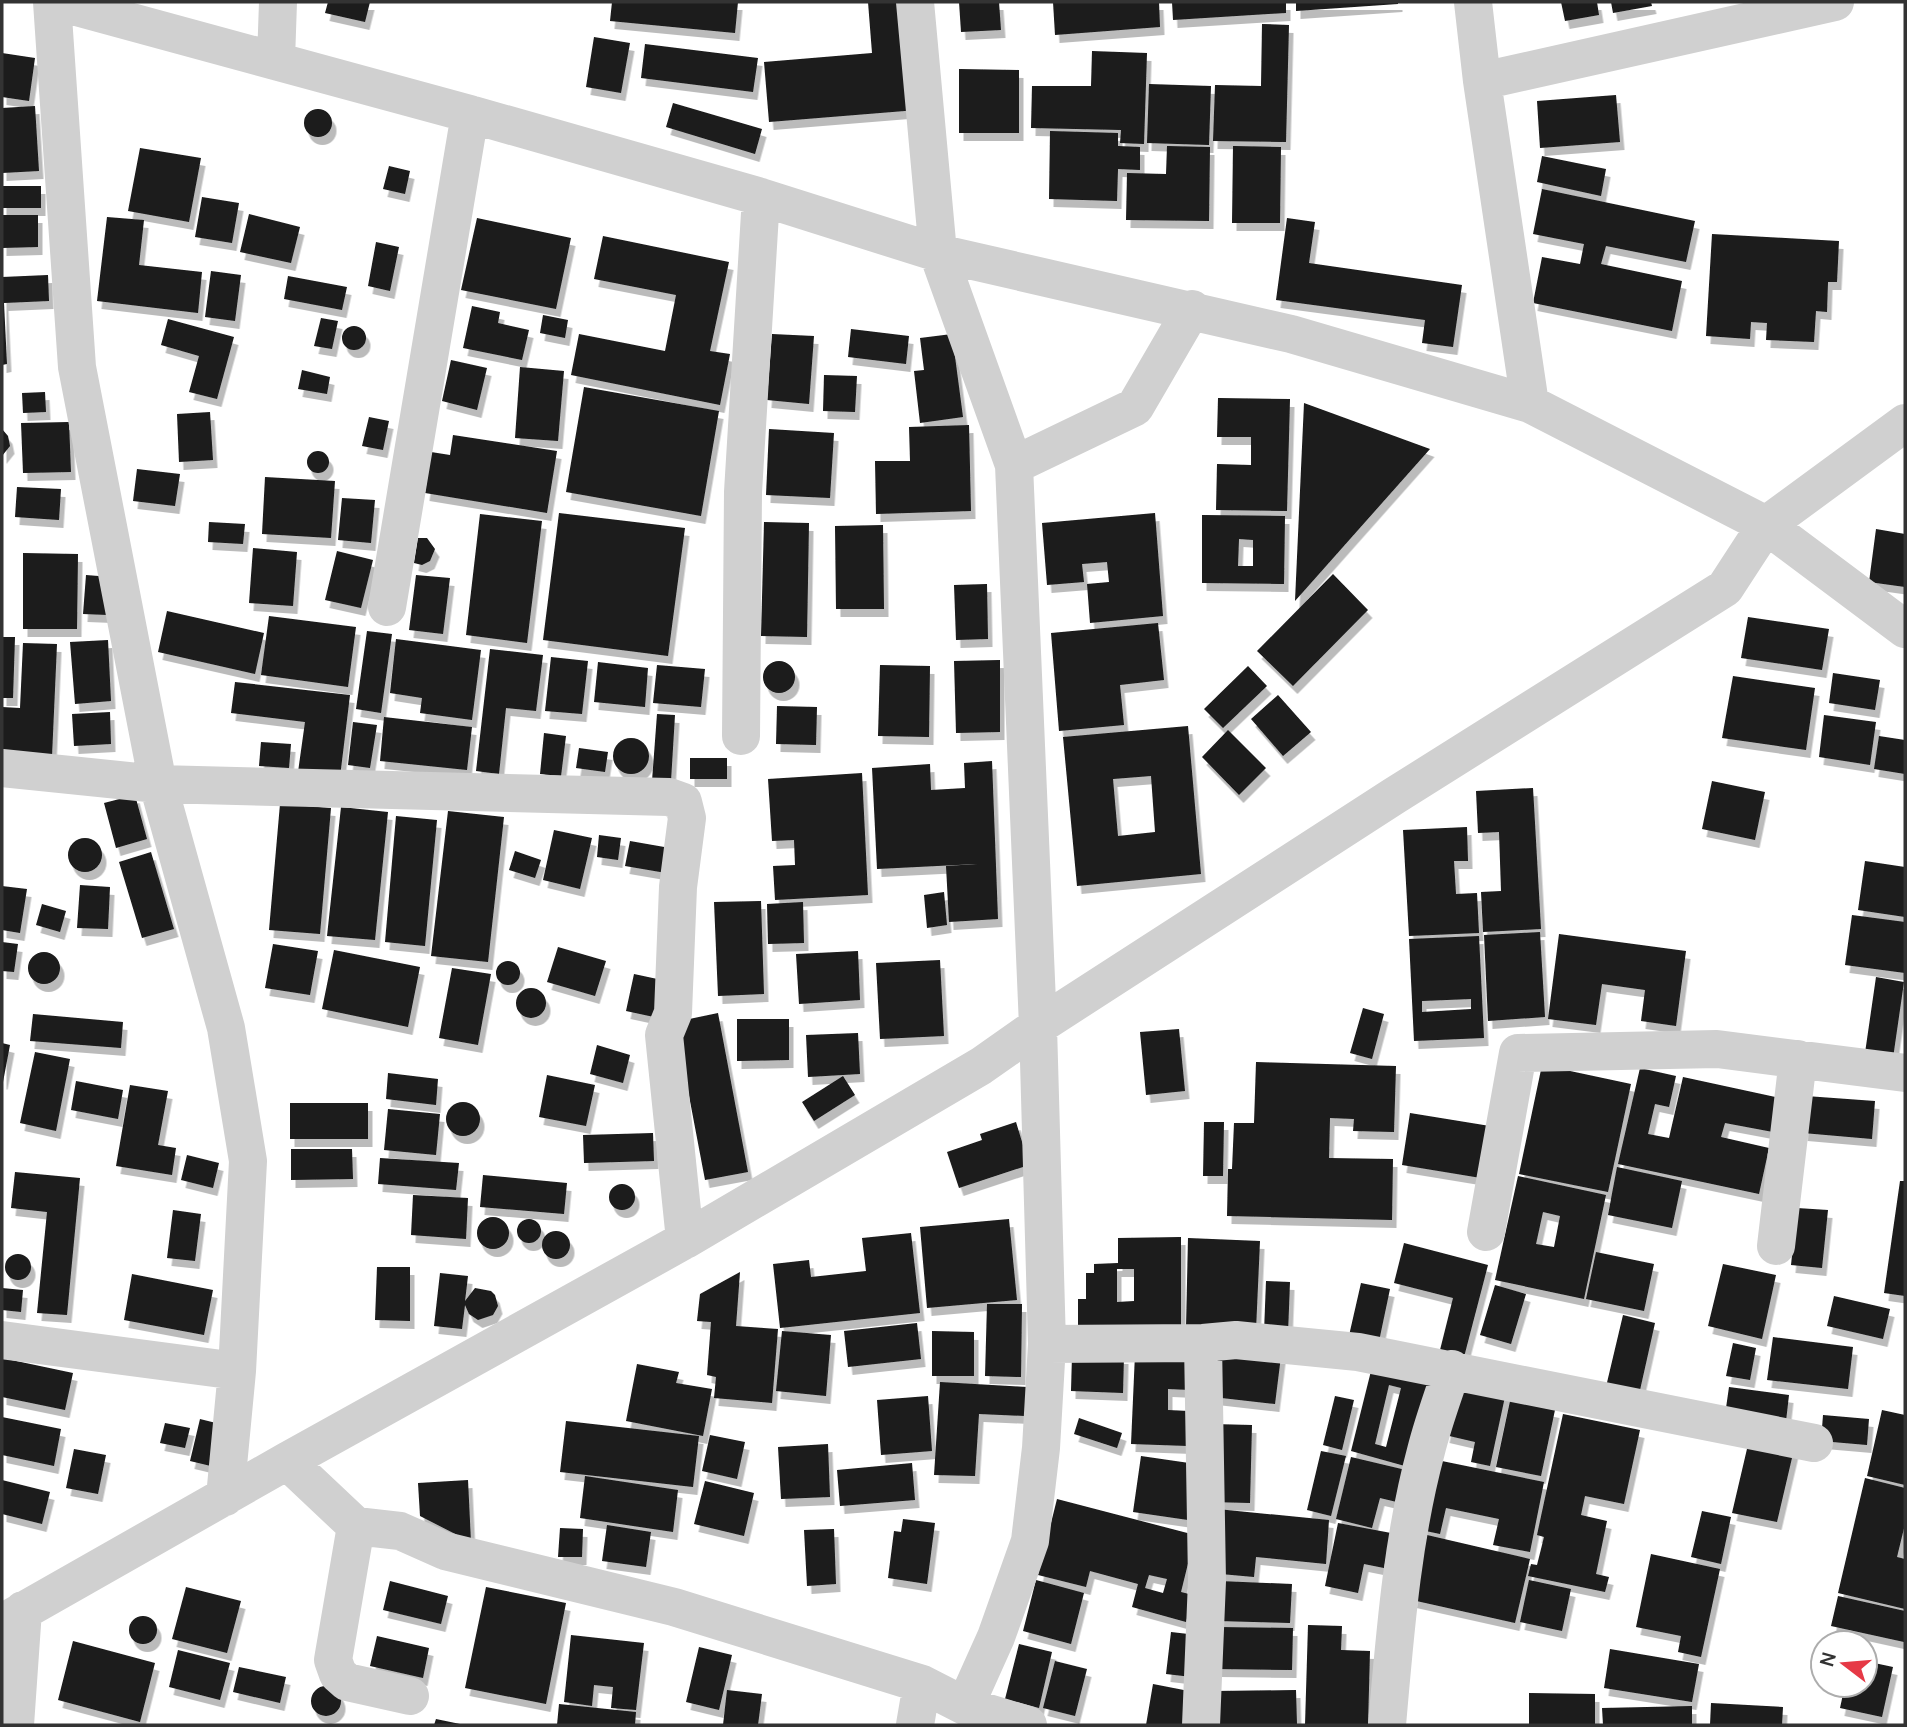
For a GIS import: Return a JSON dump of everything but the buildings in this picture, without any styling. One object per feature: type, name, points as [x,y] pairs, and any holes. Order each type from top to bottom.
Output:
[{"type":"street","points":[[51,2],[77,368],[158,784],[226,1028],[247,1161],[237,1371],[225,1497]]},
{"type":"street","points":[[58,2],[276,60],[761,197],[938,253],[1192,309],[1291,334],[1530,404],[1766,525],[1905,629]]},
{"type":"street","points":[[276,60],[278,2]]},
{"type":"street","points":[[915,2],[938,253],[1014,465],[1038,1026],[1047,1344],[1041,1448],[1030,1541],[996,1637],[965,1706]]},
{"type":"street","points":[[1473,2],[1482,81],[1530,404]]},
{"type":"street","points":[[1482,81],[1776,9],[1835,2]]},
{"type":"street","points":[[387,607],[470,114]]},
{"type":"street","points":[[741,736],[743,492],[761,197]]},
{"type":"street","points":[[1014,465],[1135,407],[1192,309]]},
{"type":"street","points":[[16,1725],[13,1617],[286,1461],[685,1240],[981,1066],[1038,1026],[1394,796],[1725,588],[1766,525],[1905,423]]},
{"type":"street","points":[[2,768],[158,784],[669,797],[682,802],[687,818],[678,887],[673,1013],[664,1035],[685,1240]]},
{"type":"street","points":[[1486,1232],[1518,1053],[1717,1049],[1905,1073]]},
{"type":"street","points":[[1776,1246],[1798,1059]]},
{"type":"street","points":[[2,1340],[237,1371]]},
{"type":"street","points":[[1047,1344],[1203,1343],[1236,1340],[1358,1352],[1814,1443]]},
{"type":"street","points":[[1201,1725],[1207,1581],[1203,1343]]},
{"type":"street","points":[[1387,1725],[1407,1542],[1426,1451],[1452,1369]]},
{"type":"street","points":[[286,1461],[356,1526],[400,1531],[445,1551],[674,1607],[922,1684],[965,1706],[1028,1725]]},
{"type":"street","points":[[356,1526],[333,1660],[338,1674],[347,1682],[410,1696]]},
{"type":"street","points":[[915,1725],[922,1684]]}]
